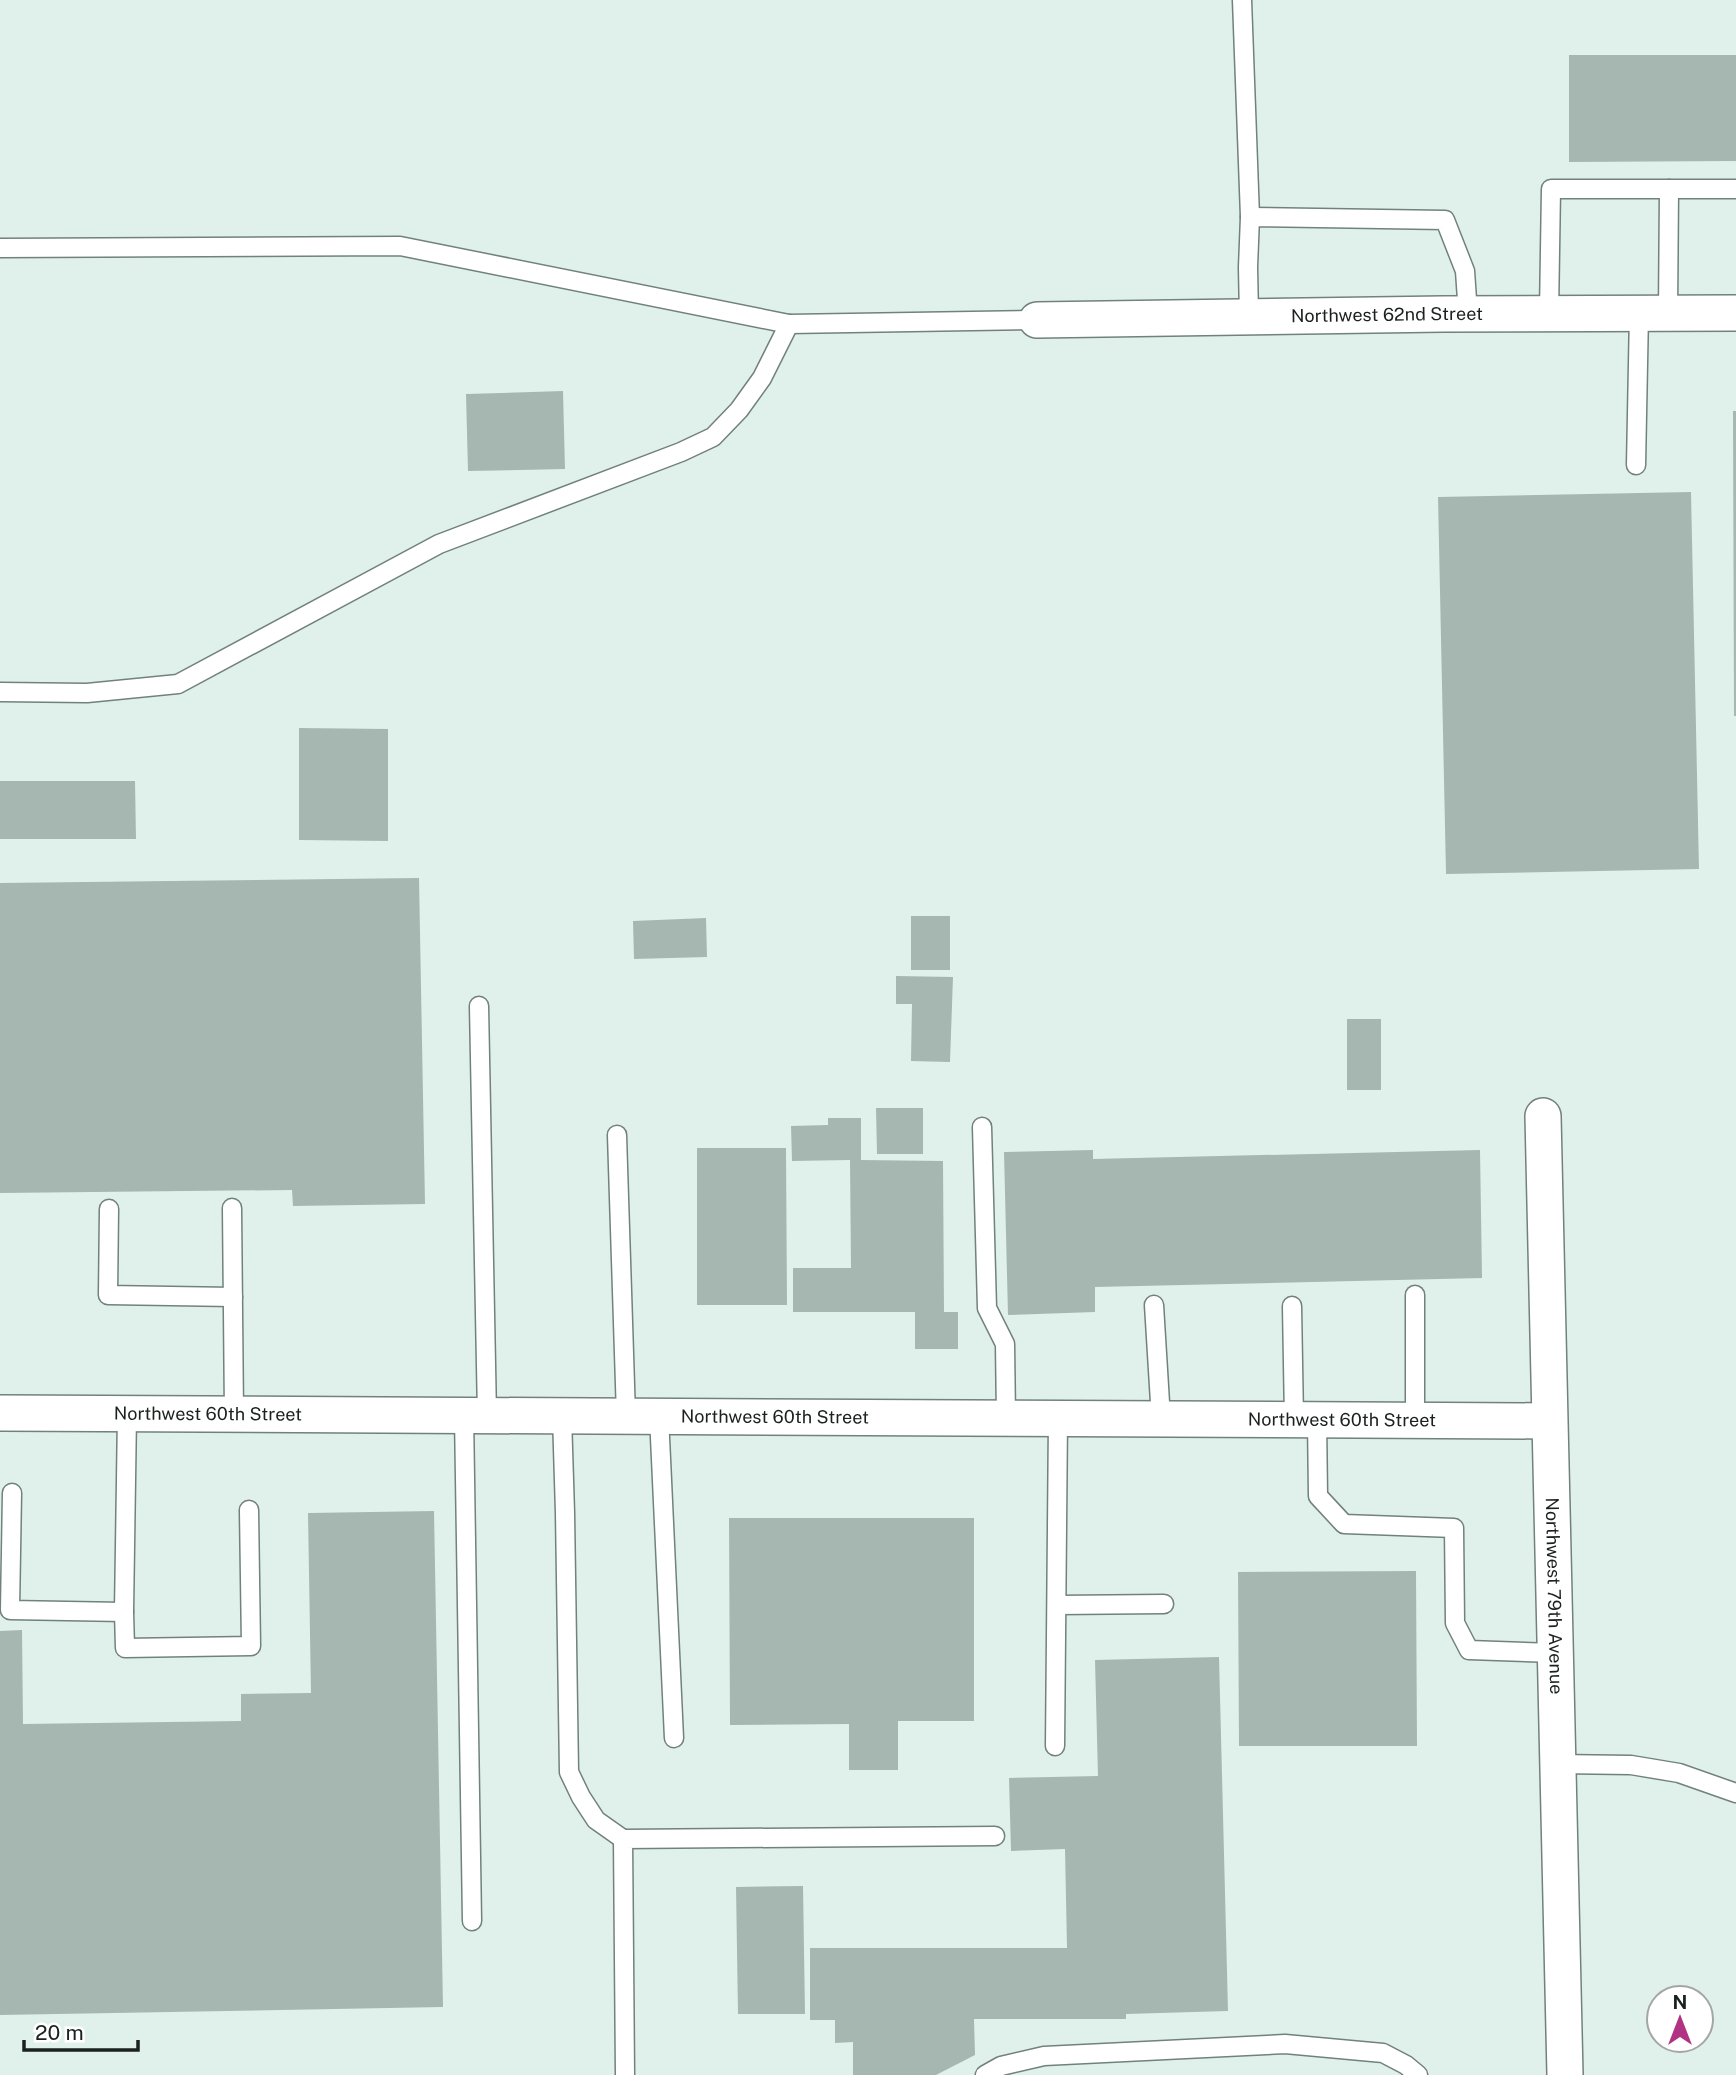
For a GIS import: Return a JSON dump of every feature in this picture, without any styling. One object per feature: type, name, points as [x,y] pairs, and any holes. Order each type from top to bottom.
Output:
[{"type":"street","name":"Northwest 62nd Street","points":[[1037,320],[1736,313]]},
{"type":"street","name":"Northwest 79th Avenue","points":[[1543,1116],[1565,2075]]},
{"type":"street","name":"Northwest 60th Street","points":[[0,1413],[1549,1421]]},
{"type":"lane","points":[[1242,0],[1250,217],[1249,317]]},
{"type":"lane","points":[[1549,313],[1551,189],[1736,189]]},
{"type":"lane","points":[[1636,465],[1669,189]]},
{"type":"lane","points":[[1250,217],[1445,220],[1465,271],[1468,314]]},
{"type":"lane","points":[[0,248],[400,246],[789,324],[1037,320]]},
{"type":"lane","points":[[0,692],[87,693],[178,684],[439,544],[692,447],[713,436],[739,410],[762,378],[789,324]]},
{"type":"lane","points":[[472,1921],[479,1006]]},
{"type":"lane","points":[[982,1127],[987,1308],[1006,1344],[1006,1418]]},
{"type":"lane","points":[[617,1135],[674,1738]]},
{"type":"lane","points":[[232,1208],[234,1414]]},
{"type":"lane","points":[[109,1209],[108,1295],[233,1297]]},
{"type":"lane","points":[[1415,1295],[1415,1420]]},
{"type":"lane","points":[[1154,1305],[1160,1419]]},
{"type":"lane","points":[[1292,1306],[1318,1496],[1344,1524],[1454,1528],[1455,1623],[1469,1650],[1555,1653]]},
{"type":"lane","points":[[127,1414],[125,1648],[251,1646],[249,1510]]},
{"type":"lane","points":[[562,1416],[569,1772],[596,1820],[623,1839],[995,1836]]},
{"type":"lane","points":[[1055,1746],[1058,1418]]},
{"type":"lane","points":[[12,1493],[10,1610],[124,1612]]},
{"type":"lane","points":[[1057,1605],[1164,1604]]},
{"type":"lane","points":[[1557,1764],[1631,1765],[1679,1773],[1736,1793]]},
{"type":"lane","points":[[623,1839],[625,2075]]},
{"type":"lane","points":[[985,2075],[1001,2066],[1044,2056],[1285,2045],[1382,2053],[1406,2064],[1418,2075]]},
{"type":"building","points":[[1569,55],[1736,55],[1736,161],[1569,162]]},
{"type":"building","points":[[563,391],[565,469],[468,471],[466,394]]},
{"type":"building","points":[[1733,411],[1736,411],[1736,716],[1734,716]]},
{"type":"building","points":[[1691,492],[1699,869],[1446,874],[1438,497]]},
{"type":"building","points":[[299,728],[388,729],[388,841],[299,840]]},
{"type":"building","points":[[0,781],[135,781],[136,839],[0,839]]},
{"type":"building","points":[[419,878],[425,1204],[293,1206],[292,1190],[0,1193],[0,883]]},
{"type":"building","points":[[911,916],[950,916],[950,970],[911,970]]},
{"type":"building","points":[[706,918],[707,957],[634,959],[633,921]]},
{"type":"building","points":[[896,976],[953,977],[950,1062],[911,1061],[912,1004],[896,1004]]},
{"type":"building","points":[[1347,1019],[1381,1019],[1381,1090],[1347,1090]]},
{"type":"building","points":[[876,1108],[923,1108],[923,1154],[877,1154]]},
{"type":"building","points":[[828,1118],[861,1118],[861,1160],[943,1161],[944,1312],[958,1312],[958,1349],[915,1349],[915,1312],[793,1312],[793,1268],[851,1268],[850,1160],[792,1161],[791,1126],[828,1125]]},
{"type":"building","points":[[697,1148],[786,1148],[787,1305],[697,1305]]},
{"type":"building","points":[[1093,1150],[1093,1159],[1480,1150],[1482,1278],[1095,1287],[1095,1312],[1008,1315],[1004,1152]]},
{"type":"building","points":[[434,1511],[443,2007],[0,2015],[0,1631],[22,1630],[23,1724],[241,1721],[241,1694],[311,1693],[308,1513]]},
{"type":"building","points":[[729,1518],[974,1518],[974,1721],[898,1721],[898,1770],[849,1770],[849,1724],[730,1725]]},
{"type":"building","points":[[1416,1571],[1417,1746],[1239,1746],[1238,1572]]},
{"type":"building","points":[[1219,1657],[1228,2011],[1126,2014],[1126,2019],[974,2019],[975,2055],[936,2075],[853,2075],[853,2042],[835,2043],[835,2020],[810,2020],[810,1948],[1067,1948],[1065,1849],[1011,1851],[1009,1778],[1098,1776],[1095,1660]]},
{"type":"building","points":[[803,1886],[805,2014],[738,2014],[736,1887]]}]
